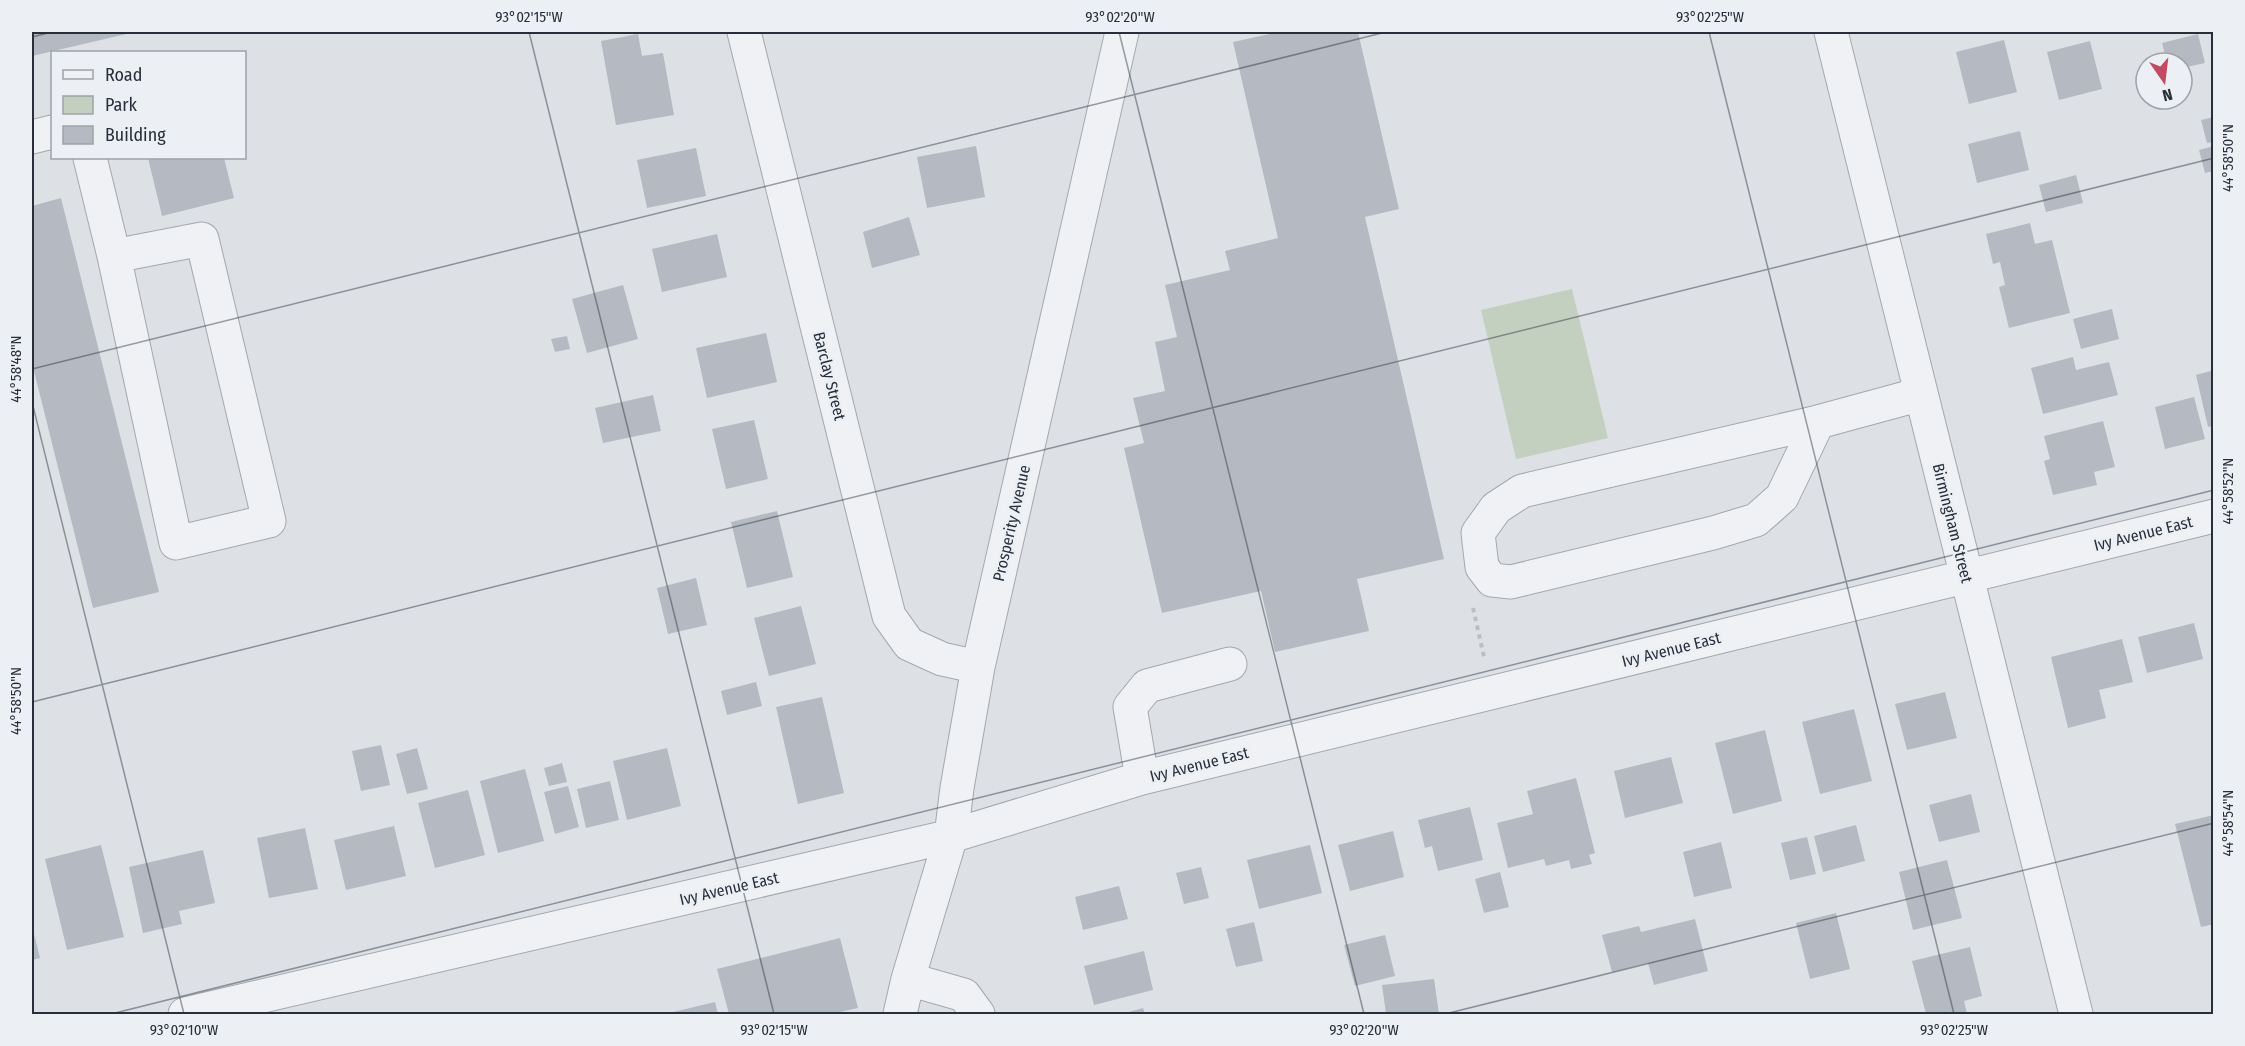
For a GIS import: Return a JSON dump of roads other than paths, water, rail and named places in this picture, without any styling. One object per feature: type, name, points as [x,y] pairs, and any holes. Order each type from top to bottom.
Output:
[{"type":"street","name":"Barclay Street","points":[[744,32],[889,616],[909,644],[942,659],[978,667]]},
{"type":"street","name":"Prosperity Avenue","points":[[900,1014],[908,979],[951,836],[978,667],[1122,32]]},
{"type":"street","name":"Birmingham Street","points":[[1831,32],[2076,1014]]},
{"type":"street","points":[[32,137],[51,132]]},
{"type":"street","points":[[90,159],[114,256],[176,543],[269,521],[202,239],[114,256]]},
{"type":"street","points":[[1818,422],[1782,497],[1756,520],[1713,533],[1511,582],[1492,580],[1482,567],[1478,533],[1496,508],[1522,491],[1818,422],[1921,394]]},
{"type":"street","name":"Ivy Avenue East","points":[[185,1014],[951,836],[1142,778],[2214,516]]},
{"type":"street","points":[[1142,778],[1130,706],[1147,686],[1230,664]]},
{"type":"street","points":[[908,979],[963,995],[978,1014]]}]
